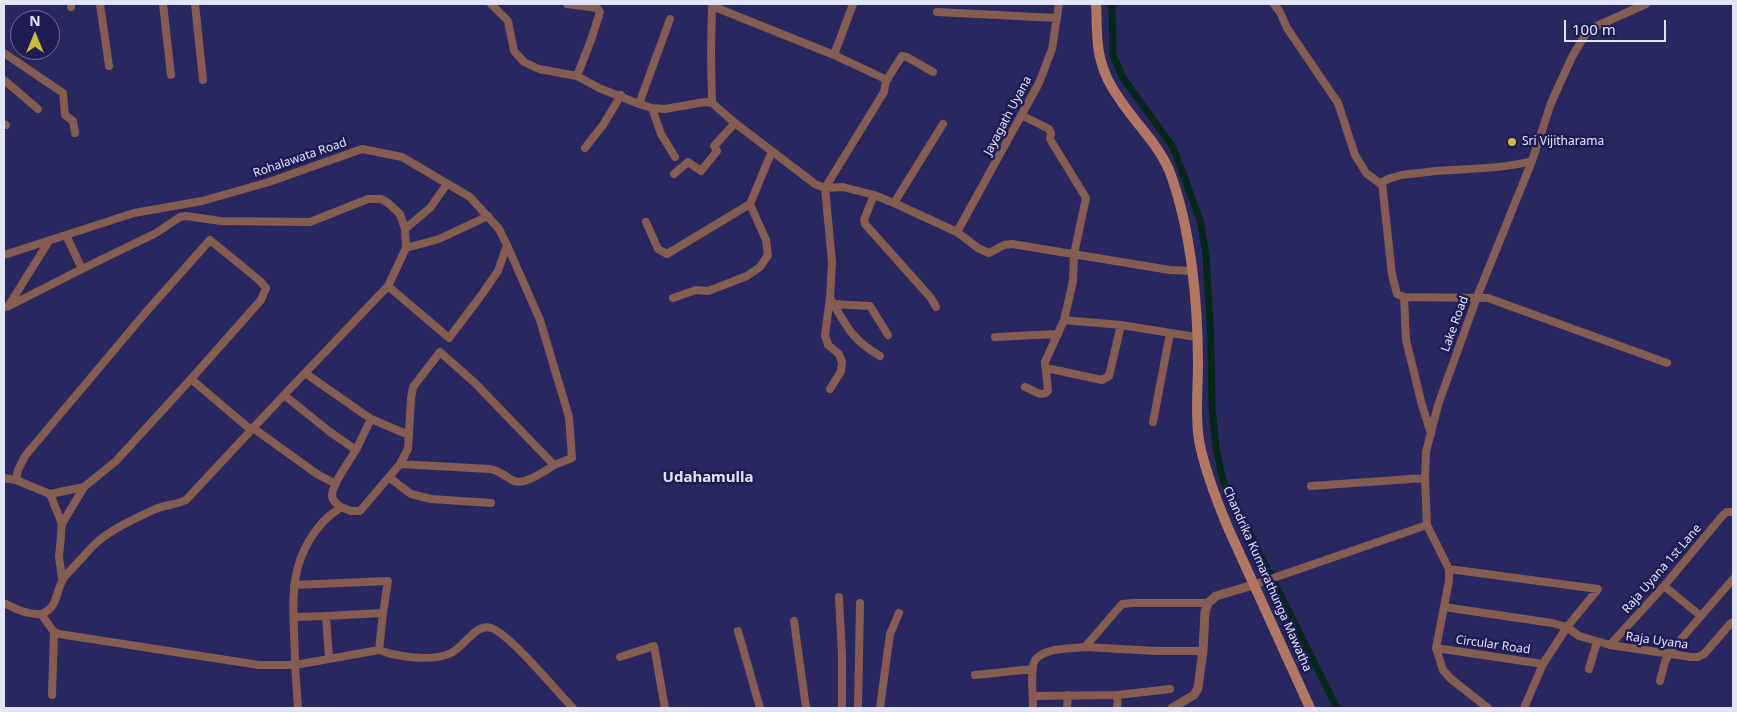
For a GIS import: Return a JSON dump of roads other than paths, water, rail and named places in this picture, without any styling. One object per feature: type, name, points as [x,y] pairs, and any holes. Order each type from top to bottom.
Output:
[{"type":"main road","name":"Chandrika Kumarathunga Mawatha","points":[[1096,4],[1099,56],[1106,73],[1120,101],[1159,151],[1168,168],[1185,219],[1195,296],[1198,362],[1197,420],[1200,441],[1218,503],[1257,584],[1310,708]]},
{"type":"street","points":[[100,4],[109,66]]},
{"type":"street","points":[[163,4],[171,74]]},
{"type":"street","points":[[195,4],[203,80]]},
{"type":"street","points":[[491,4],[508,21],[514,51],[524,62],[539,69],[577,76],[599,88],[652,108],[665,109],[704,102],[712,103],[735,124],[816,184],[825,188],[843,187],[874,195],[957,232],[978,248],[989,253],[1004,245],[1012,244],[1170,270],[1192,271]]},
{"type":"street","points":[[567,4],[597,8],[600,12],[592,40],[577,76]]},
{"type":"street","points":[[834,56],[853,4]]},
{"type":"street","name":"Jayagath Uyana","points":[[957,232],[1039,84],[1052,49],[1059,4]]},
{"type":"street","points":[[1274,4],[1287,28],[1338,103],[1355,154],[1366,173],[1382,185]]},
{"type":"street","name":"Lake Road","points":[[1427,525],[1426,452],[1438,405],[1477,297],[1532,161],[1551,103],[1572,57],[1588,30],[1646,4]]},
{"type":"street","points":[[712,103],[712,5],[834,56],[886,81]]},
{"type":"street","points":[[937,12],[1057,18]]},
{"type":"street","points":[[639,104],[670,19]]},
{"type":"street","points":[[4,53],[63,93],[65,115],[73,121],[75,133]]},
{"type":"street","points":[[830,390],[841,371],[842,362],[838,354],[828,344],[825,335],[832,301],[832,262],[825,188],[884,92],[886,81],[902,56],[933,72]]},
{"type":"street","points":[[4,80],[38,109]]},
{"type":"street","points":[[584,148],[621,95]]},
{"type":"street","points":[[652,108],[661,134],[675,158]]},
{"type":"street","points":[[1022,115],[1049,129],[1051,133],[1050,139],[1086,198],[1074,254],[1072,281],[1064,320],[1045,362],[1048,391],[1041,395],[1025,387]]},
{"type":"street","points":[[674,174],[688,162],[701,171],[717,151],[714,146],[735,124]]},
{"type":"street","points":[[894,203],[943,124]]},
{"type":"street","name":"Rohalawata Road","points":[[4,255],[134,213],[202,201],[250,188],[362,149],[402,157],[470,197],[499,229],[507,245],[540,320],[569,417],[572,458],[554,465]]},
{"type":"street","points":[[646,222],[658,250],[667,254],[750,204],[772,151]]},
{"type":"street","points":[[1532,161],[1510,167],[1451,169],[1394,176],[1382,182],[1392,275],[1397,294],[1404,297],[1488,298],[1666,363]]},
{"type":"street","points":[[405,229],[430,208],[447,184]]},
{"type":"street","points":[[874,195],[864,220],[865,224],[931,298],[936,307]]},
{"type":"street","points":[[6,306],[156,234],[180,217],[186,216],[221,221],[310,222],[368,199],[381,199],[400,214],[405,229],[406,248],[388,286],[186,500],[156,509],[127,523],[98,542],[62,578]]},
{"type":"street","points":[[673,298],[696,290],[708,291],[747,276],[760,267],[768,255],[766,240],[750,204]]},
{"type":"street","points":[[406,248],[438,239],[488,216]]},
{"type":"street","points":[[66,235],[82,269]]},
{"type":"street","points":[[4,603],[33,615],[47,612],[54,606],[62,578],[59,557],[62,524],[84,487],[116,461],[192,379],[261,300],[266,288],[259,280],[210,240],[139,320],[26,456],[18,470],[16,480]]},
{"type":"street","points":[[6,306],[50,241]]},
{"type":"street","points":[[371,419],[332,495],[334,502],[351,512],[360,511],[400,464],[408,449],[413,387],[498,271],[507,245]]},
{"type":"street","points":[[388,286],[449,338]]},
{"type":"street","points":[[1404,297],[1406,340],[1431,434]]},
{"type":"street","points":[[832,301],[870,306],[888,334]]},
{"type":"street","points":[[832,301],[855,339],[880,356]]},
{"type":"street","points":[[1064,320],[1121,325],[1196,337]]},
{"type":"street","points":[[1046,368],[1102,380],[1106,379],[1109,376],[1121,325]]},
{"type":"street","points":[[1153,422],[1170,333]]},
{"type":"street","points":[[995,337],[1058,334]]},
{"type":"street","points":[[400,464],[498,470],[515,481],[522,482],[554,465],[475,383],[440,352]]},
{"type":"street","points":[[305,372],[371,419],[409,435]]},
{"type":"street","points":[[192,379],[252,429],[336,484]]},
{"type":"street","points":[[284,395],[356,450]]},
{"type":"street","points":[[4,478],[16,480],[50,494],[84,487]]},
{"type":"street","points":[[390,478],[411,494],[491,504]]},
{"type":"street","points":[[1312,486],[1425,478]]},
{"type":"street","points":[[50,494],[62,524]]},
{"type":"street","points":[[298,708],[294,617],[296,571],[301,556],[323,521],[341,507]]},
{"type":"street","name":"Raja Uyana 1st Lane","points":[[1610,646],[1724,515],[1727,512],[1733,512]]},
{"type":"street","points":[[1172,708],[1194,695],[1198,688],[1203,651],[1205,612],[1208,603],[1216,596],[1257,584],[1427,525],[1449,569]]},
{"type":"street","name":"Circular Road","points":[[1449,569],[1598,589],[1567,627],[1543,664],[1436,648],[1444,607],[1449,569]]},
{"type":"street","points":[[1660,681],[1664,662],[1668,654],[1733,579]]},
{"type":"street","points":[[294,585],[388,581],[379,650]]},
{"type":"street","points":[[1664,586],[1701,616]]},
{"type":"street","points":[[839,597],[842,708]]},
{"type":"street","points":[[1085,647],[1122,604],[1133,602],[1208,603]]},
{"type":"street","points":[[858,708],[860,603]]},
{"type":"street","name":"Raja Uyana","points":[[1444,607],[1567,627],[1579,636],[1610,646],[1698,658],[1704,654],[1733,622]]},
{"type":"street","points":[[294,617],[383,613]]},
{"type":"street","points":[[880,708],[890,634],[899,613]]},
{"type":"street","points":[[41,614],[54,632],[59,634],[260,664],[295,666],[379,650],[399,655],[437,658],[452,652],[482,627],[491,628],[508,639],[573,708]]},
{"type":"street","points":[[326,616],[329,659]]},
{"type":"street","points":[[794,621],[806,708]]},
{"type":"street","points":[[738,631],[760,708]]},
{"type":"street","points":[[52,695],[54,632]]},
{"type":"street","points":[[1589,669],[1598,642]]},
{"type":"street","points":[[620,657],[654,646],[665,708]]},
{"type":"street","points":[[1033,708],[1033,669],[1035,660],[1046,652],[1085,647],[1156,651],[1203,651]]},
{"type":"street","points":[[1436,648],[1443,670],[1451,679],[1488,708]]},
{"type":"street","points":[[1524,708],[1543,664]]},
{"type":"street","points":[[976,675],[1033,669]]},
{"type":"street","points":[[1033,696],[1118,695],[1170,689]]},
{"type":"street","points":[[1067,708],[1068,695]]},
{"type":"street","points":[[1117,708],[1118,695]]},
{"type":"waterway","points":[[1112,4],[1113,55],[1123,78],[1173,147],[1200,220],[1206,254],[1211,341],[1212,407],[1216,448],[1223,480],[1337,708]]},
{"type":"place","name":"Sri Vijitharama","points":[[1512,142]]},
{"type":"district","name":"Udahamulla","points":[[708,478]]}]
